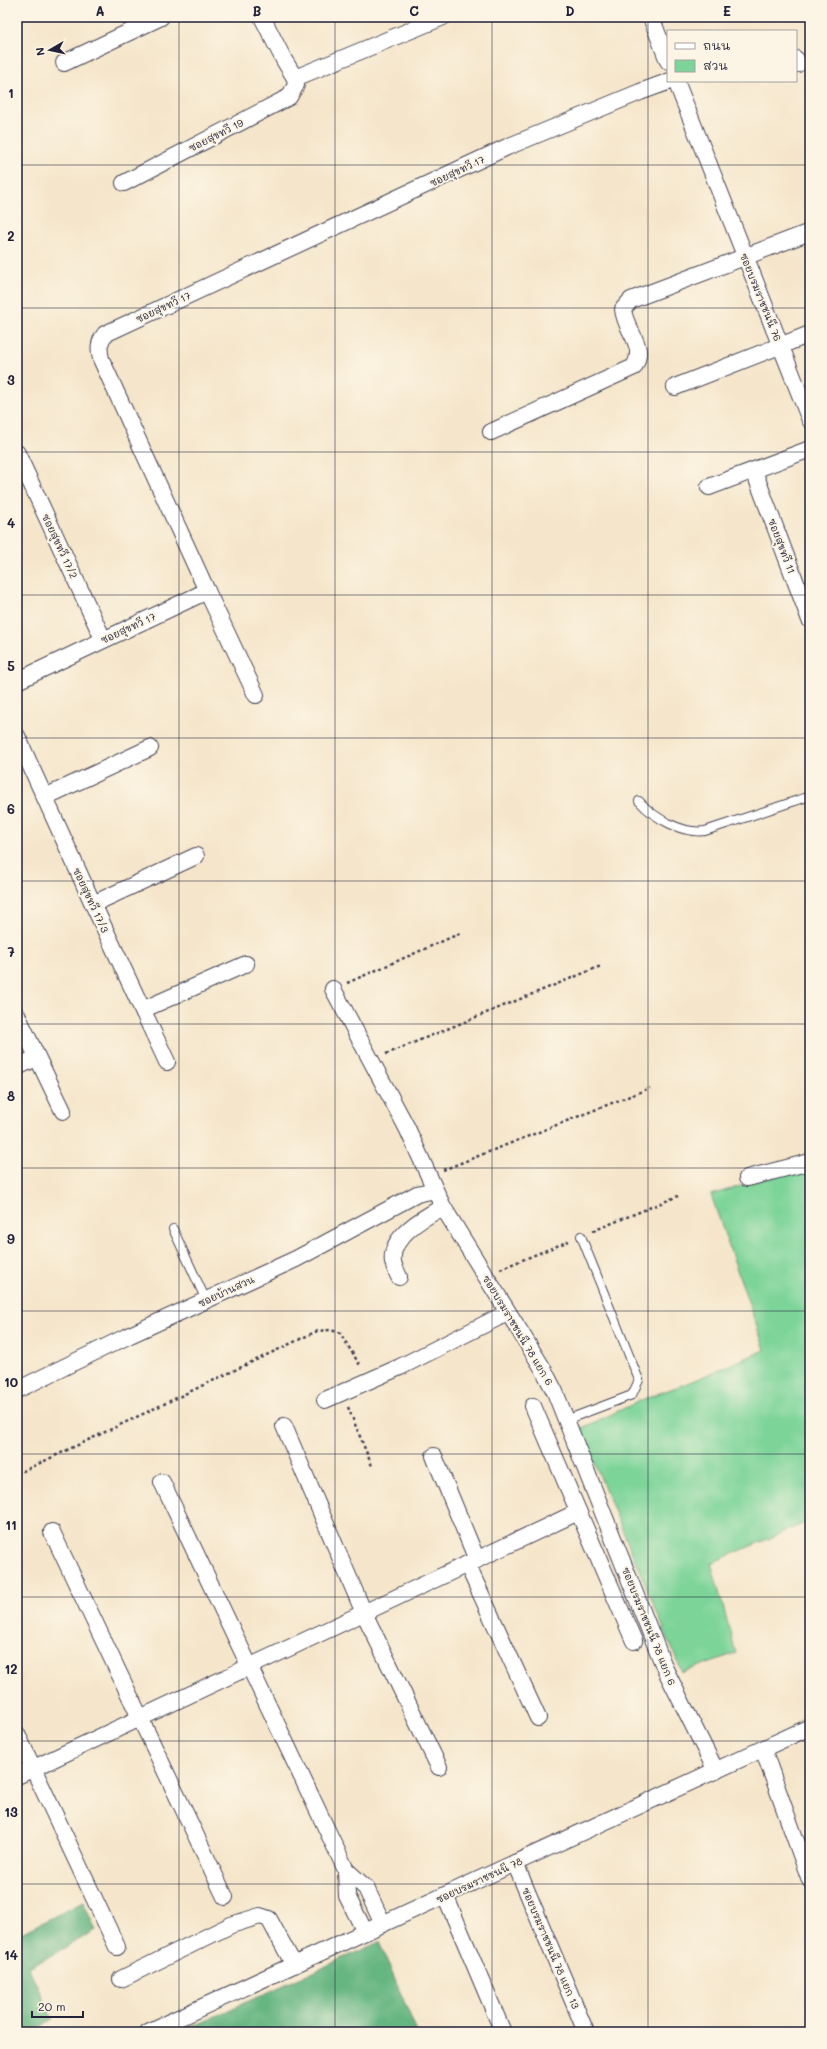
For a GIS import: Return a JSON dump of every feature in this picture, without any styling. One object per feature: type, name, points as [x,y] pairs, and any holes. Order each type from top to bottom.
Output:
[{"type":"street","points":[[64,63],[161,17]]},
{"type":"street","points":[[262,17],[295,78],[443,17]]},
{"type":"street","points":[[651,17],[667,58]]},
{"type":"street","name":"ซอยสุขทวี 19","points":[[124,183],[289,97],[296,85],[295,78]]},
{"type":"street","name":"ซอยสุขทวี 17","points":[[17,681],[207,591],[101,359],[98,348],[100,340],[105,334],[507,147],[667,82]]},
{"type":"street","name":"ซอยบรมราชชนนี 76","points":[[676,82],[711,174],[810,420]]},
{"type":"street","points":[[491,432],[634,366],[639,358],[639,349],[624,318],[623,309],[632,300],[810,232]]},
{"type":"street","points":[[675,387],[810,334]]},
{"type":"street","points":[[709,487],[810,449]]},
{"type":"street","name":"ซอยสุขทวี 17/2","points":[[17,453],[103,640]]},
{"type":"street","name":"ซอยสุขทวี 11","points":[[754,471],[810,620]]},
{"type":"street","points":[[207,591],[256,695]]},
{"type":"street","name":"ซอยสุขทวี 17/3","points":[[17,736],[167,1062]]},
{"type":"street","points":[[45,797],[150,748]]},
{"type":"street","points":[[93,904],[196,856]]},
{"type":"street","points":[[142,1010],[246,964]]},
{"type":"street","name":"ซอยบรมราชชนนี 78 แยก 6","points":[[333,989],[407,1128],[443,1207],[507,1313],[542,1367],[555,1392],[665,1669],[716,1771]]},
{"type":"street","points":[[17,1015],[36,1058],[63,1110]]},
{"type":"street","points":[[17,1067],[36,1058]]},
{"type":"street","points":[[748,1178],[810,1162]]},
{"type":"street","name":"ซอยบ้านสวน","points":[[17,1390],[296,1259],[417,1194],[435,1190]]},
{"type":"street","points":[[399,1277],[393,1262],[395,1248],[415,1223],[443,1207]]},
{"type":"street","points":[[325,1400],[400,1367],[507,1313]]},
{"type":"street","points":[[533,1406],[634,1641]]},
{"type":"street","points":[[284,1426],[364,1613],[439,1768]]},
{"type":"street","points":[[434,1456],[472,1562],[538,1718]]},
{"type":"street","points":[[162,1482],[248,1667],[346,1870],[366,1888],[383,1924]]},
{"type":"street","points":[[17,1776],[578,1512]]},
{"type":"street","points":[[52,1532],[225,1897]]},
{"type":"street","name":"ซอยบรมราชชนนี 78","points":[[148,2032],[810,1727]]},
{"type":"street","points":[[17,1734],[117,1947]]},
{"type":"street","points":[[763,1749],[810,1880]]},
{"type":"street","name":"ซอยบรมราชชนนี 78 แยก 13","points":[[515,1863],[586,2032]]},
{"type":"street","points":[[346,1870],[347,1896],[365,1932]]},
{"type":"street","points":[[446,1896],[503,2032]]},
{"type":"street","points":[[121,1979],[231,1925],[260,1916],[269,1919],[294,1965]]},
{"type":"lane","points":[[639,801],[648,811],[676,826],[693,832],[705,830],[810,796]]},
{"type":"lane","points":[[173,1230],[206,1300]]},
{"type":"lane","points":[[566,1420],[632,1395],[639,1380],[581,1236]]},
{"type":"path","points":[[333,989],[461,933]]},
{"type":"path","points":[[371,1060],[601,966]]},
{"type":"path","points":[[428,1176],[650,1088]]},
{"type":"path","points":[[17,1474],[317,1331],[331,1330],[340,1333],[369,1381]]},
{"type":"path","points":[[341,1392],[372,1466]]},
{"type":"green space","points":[[810,1165],[810,1521],[711,1563],[736,1653],[682,1672],[580,1429],[646,1398],[685,1384],[765,1350],[711,1195]]},
{"type":"green space","points":[[83,1902],[96,1930],[29,1968],[53,2020],[30,2032],[17,2032],[17,1935]]},
{"type":"green space","points":[[379,1942],[417,2032],[180,2032]]}]
